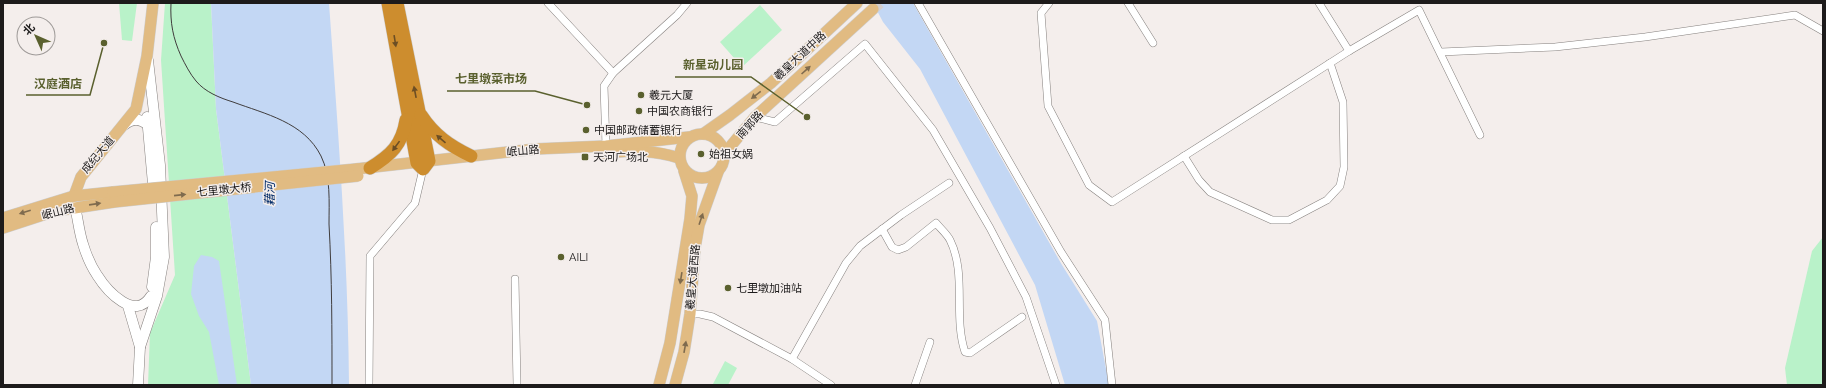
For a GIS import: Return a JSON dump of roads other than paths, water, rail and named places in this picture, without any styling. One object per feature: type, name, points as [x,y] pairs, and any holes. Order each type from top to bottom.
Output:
[{"type":"highway","points":[[388,3],[413,113],[423,165]]},
{"type":"highway","points":[[370,168],[385,158],[397,147],[413,113],[397,3]]},
{"type":"highway","points":[[413,113],[448,145],[471,156]]},
{"type":"main road","name":"成纪大道","points":[[75,202],[81,176],[136,109],[143,78],[147,3]]},
{"type":"main road","name":"成纪大道","points":[[75,202],[74,174],[87,156],[129,108],[144,58],[153,3]]},
{"type":"main road","name":"羲皇大道中路","points":[[703,134],[771,83],[857,3]]},
{"type":"main road","name":"羲皇大道中路","points":[[777,96],[873,9]]},
{"type":"main road","points":[[138,343],[157,296],[164,257],[160,165],[144,58]]},
{"type":"main road","points":[[138,343],[151,296],[156,257],[156,212],[143,78]]},
{"type":"main road","name":"南郭路","points":[[724,154],[755,117],[777,96]]},
{"type":"main road","points":[[124,125],[136,119],[141,120],[148,125]]},
{"type":"main road","points":[[703,134],[712,136],[719,142],[724,154],[723,164],[718,172],[710,177],[701,178],[692,176],[684,171],[679,158],[681,148],[689,137],[703,134]]},
{"type":"main road","name":"岷山路","points":[[357,173],[423,165],[471,156],[535,149],[606,146],[689,137]]},
{"type":"main road","name":"岷山路","points":[[357,173],[370,168],[537,156],[638,151],[660,152],[679,158]]},
{"type":"main road","name":"羲皇大道西路","points":[[659,385],[670,343],[690,220],[692,196],[684,171]]},
{"type":"main road","name":"羲皇大道西路","points":[[675,385],[684,352],[690,314],[695,248],[699,225],[718,172]]},
{"type":"main road","name":"七里墩大桥","points":[[113,197],[357,173]]},
{"type":"main road","name":"岷山路","points":[[3,218],[75,202],[113,197]]},
{"type":"main road","points":[[75,202],[83,243],[96,274],[108,289],[128,306],[133,307],[144,304],[151,296]]},
{"type":"main road","name":"岷山路","points":[[3,228],[55,211],[75,202]]},
{"type":"main road","points":[[128,306],[138,343],[138,385]]},
{"type":"street","points":[[548,3],[612,73]]},
{"type":"street","points":[[606,146],[604,86],[612,73],[677,15],[687,3]]},
{"type":"street","points":[[918,3],[1061,252],[1105,320],[1112,385]]},
{"type":"street","points":[[1049,3],[1041,13],[1048,106],[1089,185],[1112,202],[1349,51],[1419,10],[1441,52],[1480,135]]},
{"type":"street","points":[[1128,3],[1153,43]]},
{"type":"street","points":[[1319,3],[1349,51]]},
{"type":"street","points":[[1441,52],[1555,47],[1645,37],[1795,15],[1823,31]]},
{"type":"street","points":[[755,117],[775,122],[866,44],[933,130],[990,228],[1026,297],[1056,385]]},
{"type":"street","points":[[1184,156],[1199,180],[1210,192],[1272,220],[1290,220],[1327,200],[1340,186],[1344,167],[1343,102],[1330,63]]},
{"type":"street","points":[[370,385],[370,256],[415,203],[423,165]]},
{"type":"street","points":[[792,359],[846,263],[860,246],[949,183]]},
{"type":"street","points":[[882,229],[892,247],[898,250],[906,247],[936,224],[950,238],[957,259],[962,338],[965,352],[970,353],[1022,317]]},
{"type":"street","points":[[515,279],[517,385]]},
{"type":"street","points":[[690,314],[700,314],[713,318],[792,359],[831,385]]},
{"type":"street","points":[[915,385],[930,342]]},
{"type":"water","name":"藉河","points":[[211,3],[329,3],[345,241],[349,385],[251,385],[216,109]]},
{"type":"water","points":[[873,3],[913,3],[1062,265],[1097,321],[1109,385],[1065,385],[1035,285],[920,69],[883,22]]},
{"type":"water","points":[[201,255],[212,257],[219,261],[237,385],[219,385],[209,332],[199,316],[191,294],[194,266]]},
{"type":"tunnel","points":[[873,9],[880,3]]},
{"type":"tram line","points":[[171,3],[171,17],[176,43],[188,69],[200,85],[218,96],[270,115],[294,127],[314,144],[321,156],[326,172],[329,190],[332,304],[332,385]]},
{"type":"place","name":"汉庭酒店","points":[[104,43]]},
{"type":"place","name":"羲元大厦","points":[[641,95]]},
{"type":"place","name":"七里墩菜市场","points":[[587,105]]},
{"type":"place","name":"中国农商银行","points":[[639,111]]},
{"type":"place","name":"新星动儿园","points":[[807,117]]},
{"type":"place","name":"中国邮政储蓄银行","points":[[586,130]]},
{"type":"place","name":"始祖女娲","points":[[701,154]]},
{"type":"place","name":"天河广场北","points":[[585,157]]},
{"type":"place","name":"AILI","points":[[561,257]]},
{"type":"place","name":"七里墩加油站","points":[[728,288]]}]
